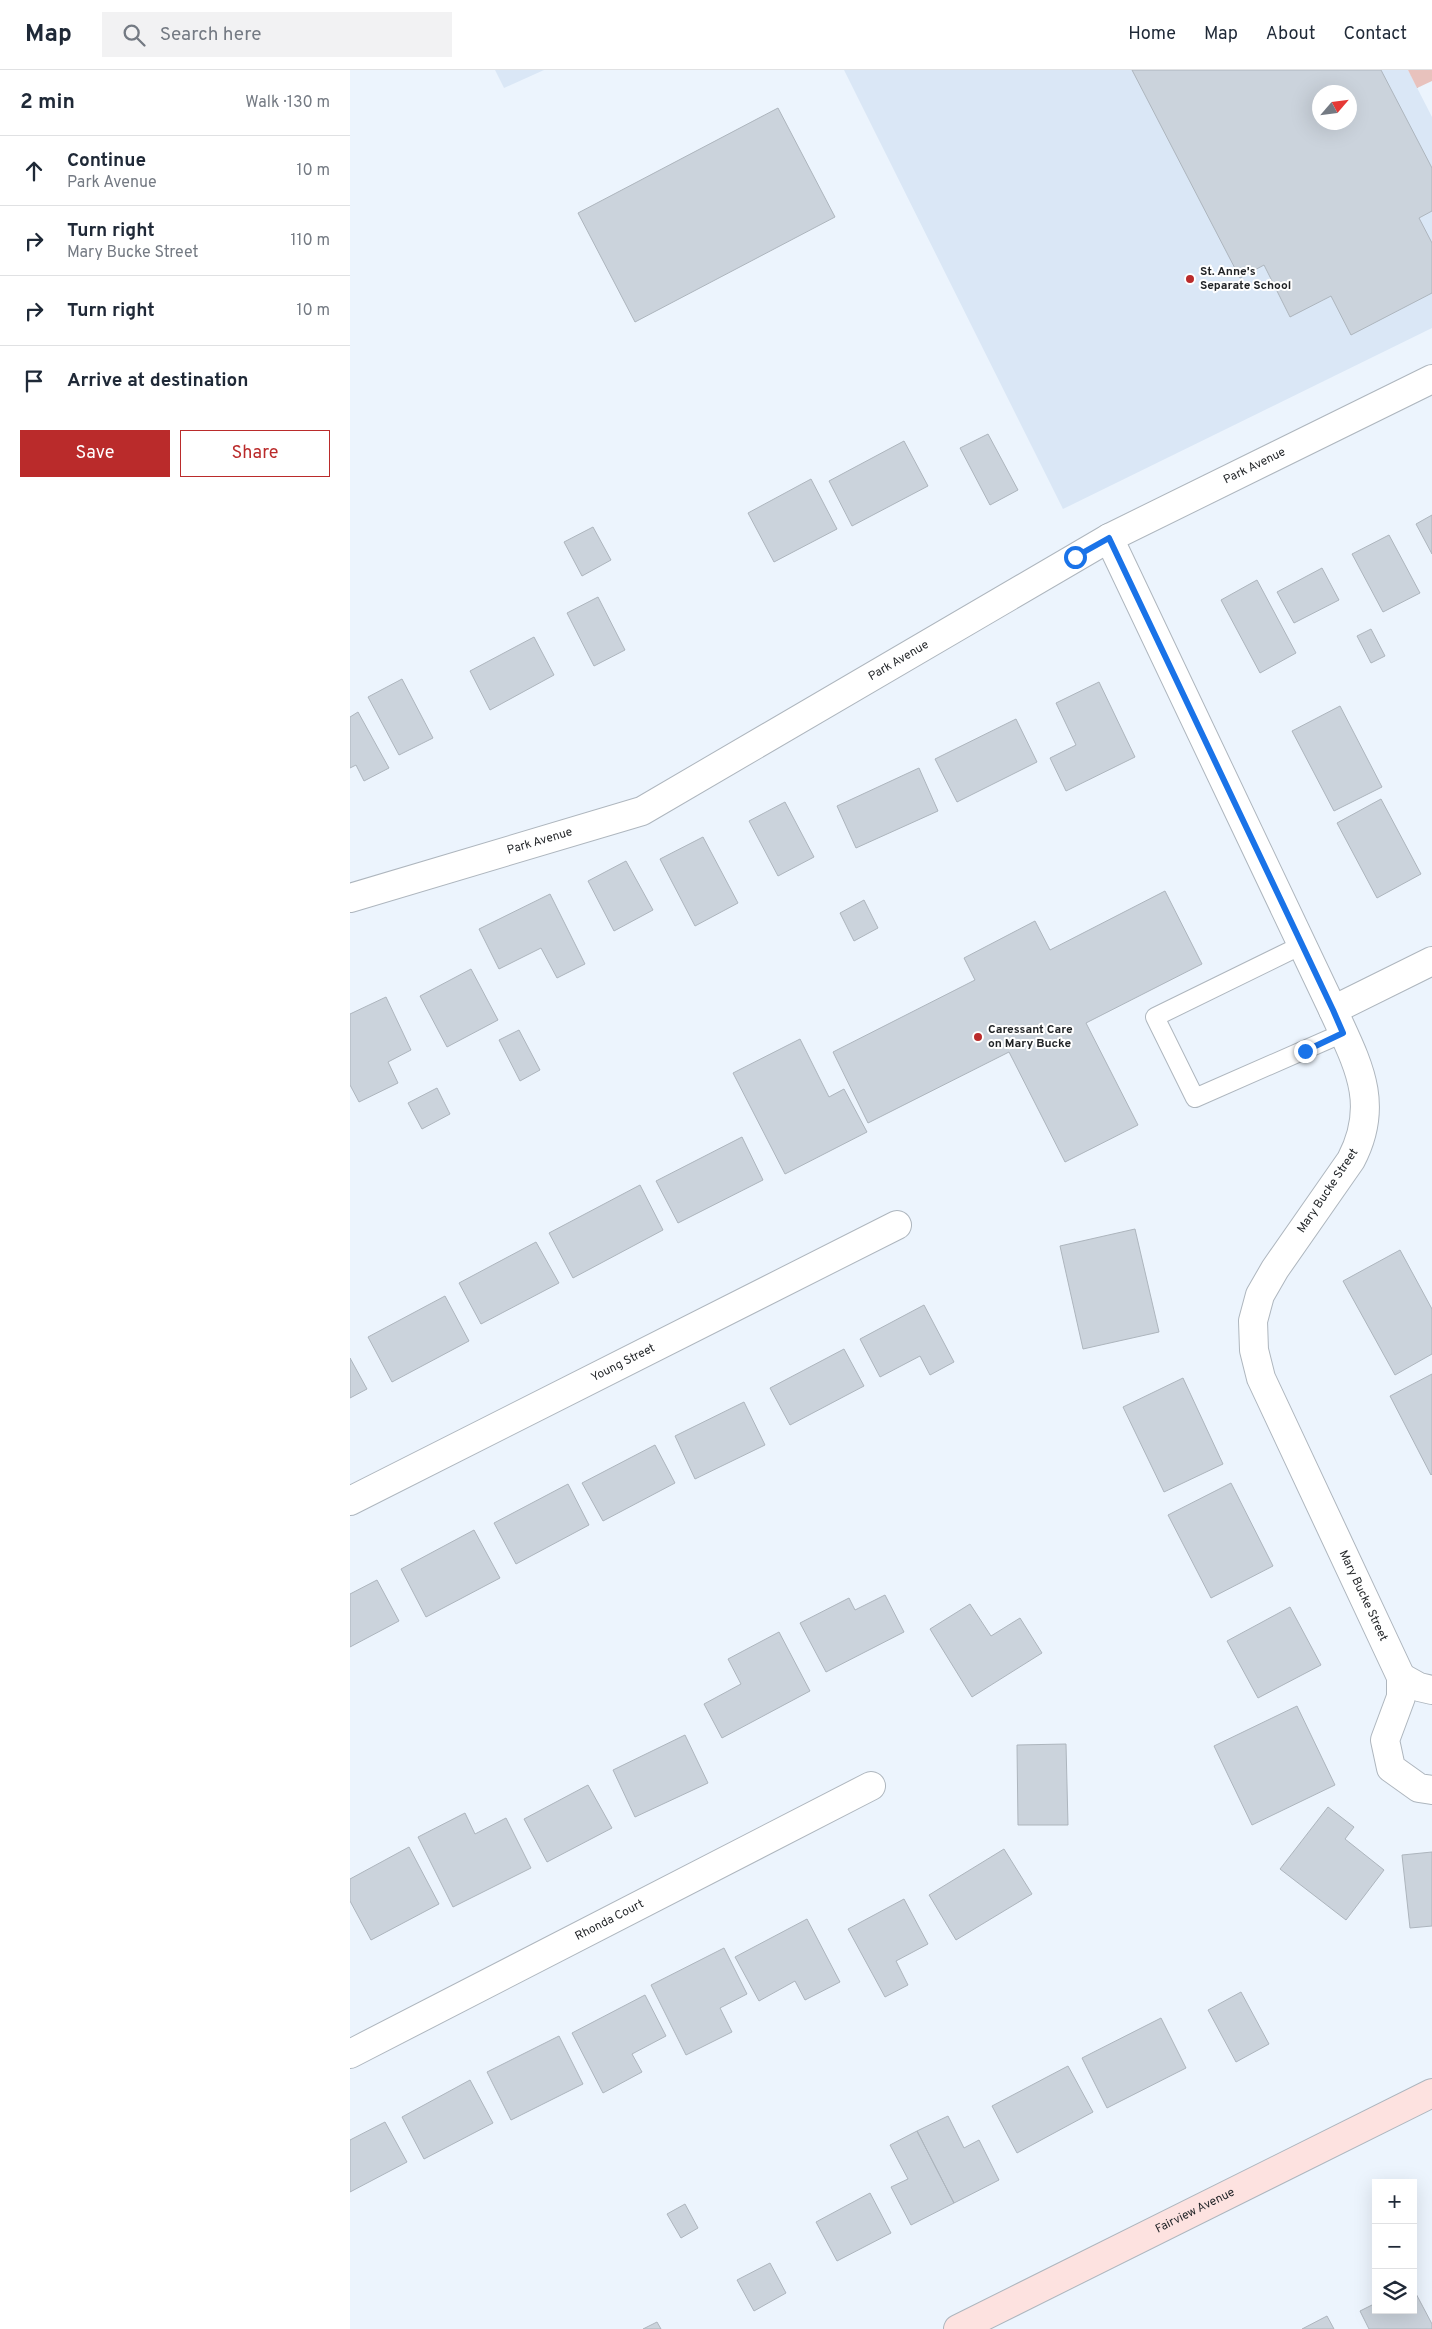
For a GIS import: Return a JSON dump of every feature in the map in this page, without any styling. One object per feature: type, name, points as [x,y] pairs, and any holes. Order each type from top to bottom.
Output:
[{"type":"main road","name":"Fairview Avenue","points":[[958,2329],[1432,2093]]},
{"type":"street","name":"Park Avenue","points":[[350,898],[642,811],[1109,538],[1432,379]]},
{"type":"street","name":"Mary Bucke Street","points":[[1109,538],[1338,1021],[1364,1089],[1366,1118],[1361,1141],[1351,1160],[1275,1269],[1260,1295],[1253,1321],[1254,1350],[1260,1378],[1401,1677],[1401,1697],[1385,1740],[1391,1768],[1419,1788],[1432,1790]]},
{"type":"street","points":[[1338,1021],[1432,961]]},
{"type":"street","name":"Young Street","points":[[350,1501],[897,1225]]},
{"type":"street","points":[[1401,1677],[1419,1687],[1432,1690]]},
{"type":"street","name":"Rhonda Court","points":[[350,2054],[871,1786]]},
{"type":"lane","points":[[1302,945],[1155,1017],[1195,1098],[1338,1021]]},
{"type":"shaded area","points":[[495,70],[544,70],[504,88]]},
{"type":"shaded area","name":"St. Anne's Separate School","points":[[844,70],[1408,70],[1432,117],[1432,328],[1063,509]]},
{"type":"green space","points":[[1408,70],[1432,70],[1432,81],[1417,88]]},
{"type":"building","points":[[1132,70],[1381,70],[1432,168],[1432,211],[1419,218],[1432,243],[1432,293],[1351,335],[1331,296],[1290,317],[1264,265],[1240,278]]},
{"type":"building","points":[[778,108],[835,217],[635,322],[578,213]]},
{"type":"building","points":[[988,434],[1018,490],[990,505],[960,448]]},
{"type":"building","points":[[904,441],[928,486],[852,526],[829,481]]},
{"type":"building","points":[[811,479],[837,529],[774,562],[748,513]]},
{"type":"building","points":[[1432,515],[1432,554],[1416,524]]},
{"type":"building","points":[[593,527],[611,560],[582,576],[564,542]]},
{"type":"building","points":[[1389,535],[1420,593],[1383,612],[1352,554]]},
{"type":"building","points":[[1322,568],[1339,600],[1294,623],[1277,592]]},
{"type":"building","points":[[1257,580],[1296,653],[1260,673],[1221,600]]},
{"type":"building","points":[[598,597],[625,650],[594,666],[567,613]]},
{"type":"building","points":[[1371,629],[1385,656],[1371,663],[1357,636]]},
{"type":"building","points":[[534,637],[554,675],[490,710],[470,671]]},
{"type":"building","points":[[402,679],[433,738],[399,755],[368,697]]},
{"type":"building","points":[[1099,682],[1135,757],[1066,791],[1050,758],[1076,745],[1056,703]]},
{"type":"building","points":[[1340,706],[1382,787],[1334,811],[1292,731]]},
{"type":"building","points":[[358,712],[389,768],[364,781],[356,765],[350,768],[350,717]]},
{"type":"building","points":[[1016,719],[1037,762],[957,802],[935,759]]},
{"type":"building","points":[[919,768],[938,811],[856,848],[837,806]]},
{"type":"building","points":[[1381,799],[1421,874],[1377,898],[1337,823]]},
{"type":"building","points":[[785,802],[814,857],[778,876],[749,821]]},
{"type":"building","points":[[703,837],[738,903],[695,926],[660,859]]},
{"type":"building","points":[[626,861],[653,910],[614,931],[588,881]]},
{"type":"building","name":"Caressant Care on Mary Bucke","points":[[1165,891],[1202,964],[1086,1023],[1138,1125],[1065,1162],[1009,1052],[868,1123],[833,1052],[975,980],[964,958],[1035,921],[1050,950]]},
{"type":"building","points":[[550,894],[585,964],[557,978],[541,948],[499,969],[479,929]]},
{"type":"building","points":[[864,900],[878,928],[854,941],[840,913]]},
{"type":"building","points":[[471,969],[498,1020],[447,1047],[420,996]]},
{"type":"building","points":[[386,997],[411,1050],[388,1062],[398,1083],[359,1102],[350,1085],[350,1014]]},
{"type":"building","points":[[519,1030],[540,1070],[520,1081],[499,1040]]},
{"type":"building","points":[[800,1039],[829,1097],[844,1089],[867,1132],[785,1174],[733,1073]]},
{"type":"building","points":[[437,1088],[450,1114],[422,1129],[408,1103]]},
{"type":"building","points":[[742,1137],[763,1180],[678,1223],[656,1181]]},
{"type":"building","points":[[640,1185],[663,1230],[573,1278],[549,1233]]},
{"type":"building","points":[[1135,1229],[1159,1332],[1083,1349],[1060,1246]]},
{"type":"building","points":[[536,1242],[559,1283],[481,1324],[459,1283]]},
{"type":"building","points":[[1400,1250],[1432,1309],[1432,1354],[1395,1375],[1343,1281]]},
{"type":"building","points":[[445,1296],[469,1341],[392,1382],[368,1337]]},
{"type":"building","points":[[924,1305],[954,1362],[930,1375],[920,1356],[880,1377],[860,1339]]},
{"type":"building","points":[[844,1349],[864,1386],[790,1425],[770,1388]]},
{"type":"building","points":[[350,1358],[367,1389],[350,1398]]},
{"type":"building","points":[[1432,1374],[1432,1474],[1431,1475],[1390,1396]]},
{"type":"building","points":[[1183,1378],[1223,1464],[1164,1492],[1123,1407]]},
{"type":"building","points":[[744,1402],[765,1445],[695,1479],[675,1436]]},
{"type":"building","points":[[655,1445],[675,1483],[603,1521],[582,1483]]},
{"type":"building","points":[[1231,1483],[1273,1566],[1211,1598],[1168,1515]]},
{"type":"building","points":[[568,1484],[589,1525],[516,1564],[494,1523]]},
{"type":"building","points":[[474,1530],[500,1578],[426,1617],[401,1569]]},
{"type":"building","points":[[377,1580],[399,1621],[350,1647],[350,1594]]},
{"type":"building","points":[[885,1595],[904,1632],[826,1672],[800,1623],[849,1598],[855,1610]]},
{"type":"building","points":[[970,1604],[991,1636],[1020,1618],[1042,1653],[972,1697],[930,1629]]},
{"type":"building","points":[[1290,1607],[1321,1665],[1258,1698],[1227,1641]]},
{"type":"building","points":[[779,1632],[810,1691],[722,1738],[704,1704],[741,1684],[728,1659]]},
{"type":"building","points":[[1297,1706],[1335,1785],[1252,1825],[1214,1746]]},
{"type":"building","points":[[685,1735],[708,1783],[635,1817],[613,1770]]},
{"type":"building","points":[[1066,1744],[1068,1825],[1018,1825],[1017,1745]]},
{"type":"building","points":[[588,1785],[612,1828],[547,1862],[524,1819]]},
{"type":"building","points":[[1328,1807],[1354,1827],[1345,1839],[1384,1870],[1346,1920],[1280,1869]]},
{"type":"building","points":[[465,1813],[475,1834],[506,1818],[531,1868],[453,1907],[418,1837]]},
{"type":"building","points":[[409,1847],[439,1904],[371,1940],[350,1901],[350,1879]]},
{"type":"building","points":[[1004,1849],[1032,1894],[956,1940],[929,1895]]},
{"type":"building","points":[[1432,1852],[1432,1926],[1410,1928],[1402,1855]]},
{"type":"building","points":[[904,1899],[928,1944],[896,1961],[908,1985],[885,1997],[848,1929]]},
{"type":"building","points":[[807,1919],[840,1982],[805,2000],[795,1981],[759,2001],[735,1957]]},
{"type":"building","points":[[724,1948],[747,1994],[720,2008],[732,2032],[686,2055],[651,1985]]},
{"type":"building","points":[[1241,1992],[1269,2044],[1236,2062],[1208,2010]]},
{"type":"building","points":[[645,1995],[666,2036],[632,2054],[642,2072],[603,2093],[572,2033]]},
{"type":"building","points":[[1161,2018],[1186,2068],[1107,2108],[1082,2058]]},
{"type":"building","points":[[559,2036],[583,2084],[511,2120],[487,2072]]},
{"type":"building","points":[[1068,2066],[1093,2112],[1017,2153],[992,2106]]},
{"type":"building","points":[[470,2080],[493,2123],[424,2159],[402,2117]]},
{"type":"building","points":[[948,2116],[964,2148],[979,2140],[999,2180],[954,2203],[917,2131]]},
{"type":"building","points":[[385,2122],[407,2162],[350,2192],[350,2140]]},
{"type":"building","points":[[917,2131],[954,2203],[911,2225],[891,2187],[908,2179],[890,2145]]},
{"type":"building","points":[[870,2193],[891,2233],[837,2261],[816,2222]]},
{"type":"building","points":[[685,2204],[698,2228],[681,2238],[667,2214]]},
{"type":"building","points":[[770,2263],[786,2293],[754,2311],[737,2280]]},
{"type":"building","points":[[1417,2296],[1432,2324],[1432,2329],[1369,2329],[1360,2311],[1372,2305],[1372,2314],[1417,2314]]},
{"type":"building","points":[[1327,2316],[1334,2329],[1302,2329]]},
{"type":"building","points":[[657,2322],[661,2329],[643,2329]]},
{"type":"place","name":"St. Anne's Separate School","points":[[1190,279]]},
{"type":"place","name":"Caressant Care on Mary Bucke","points":[[978,1037]]},
{"type":"route","points":[[1075,557],[1109,538],[1333,1010],[1343,1033],[1305,1051]]}]
